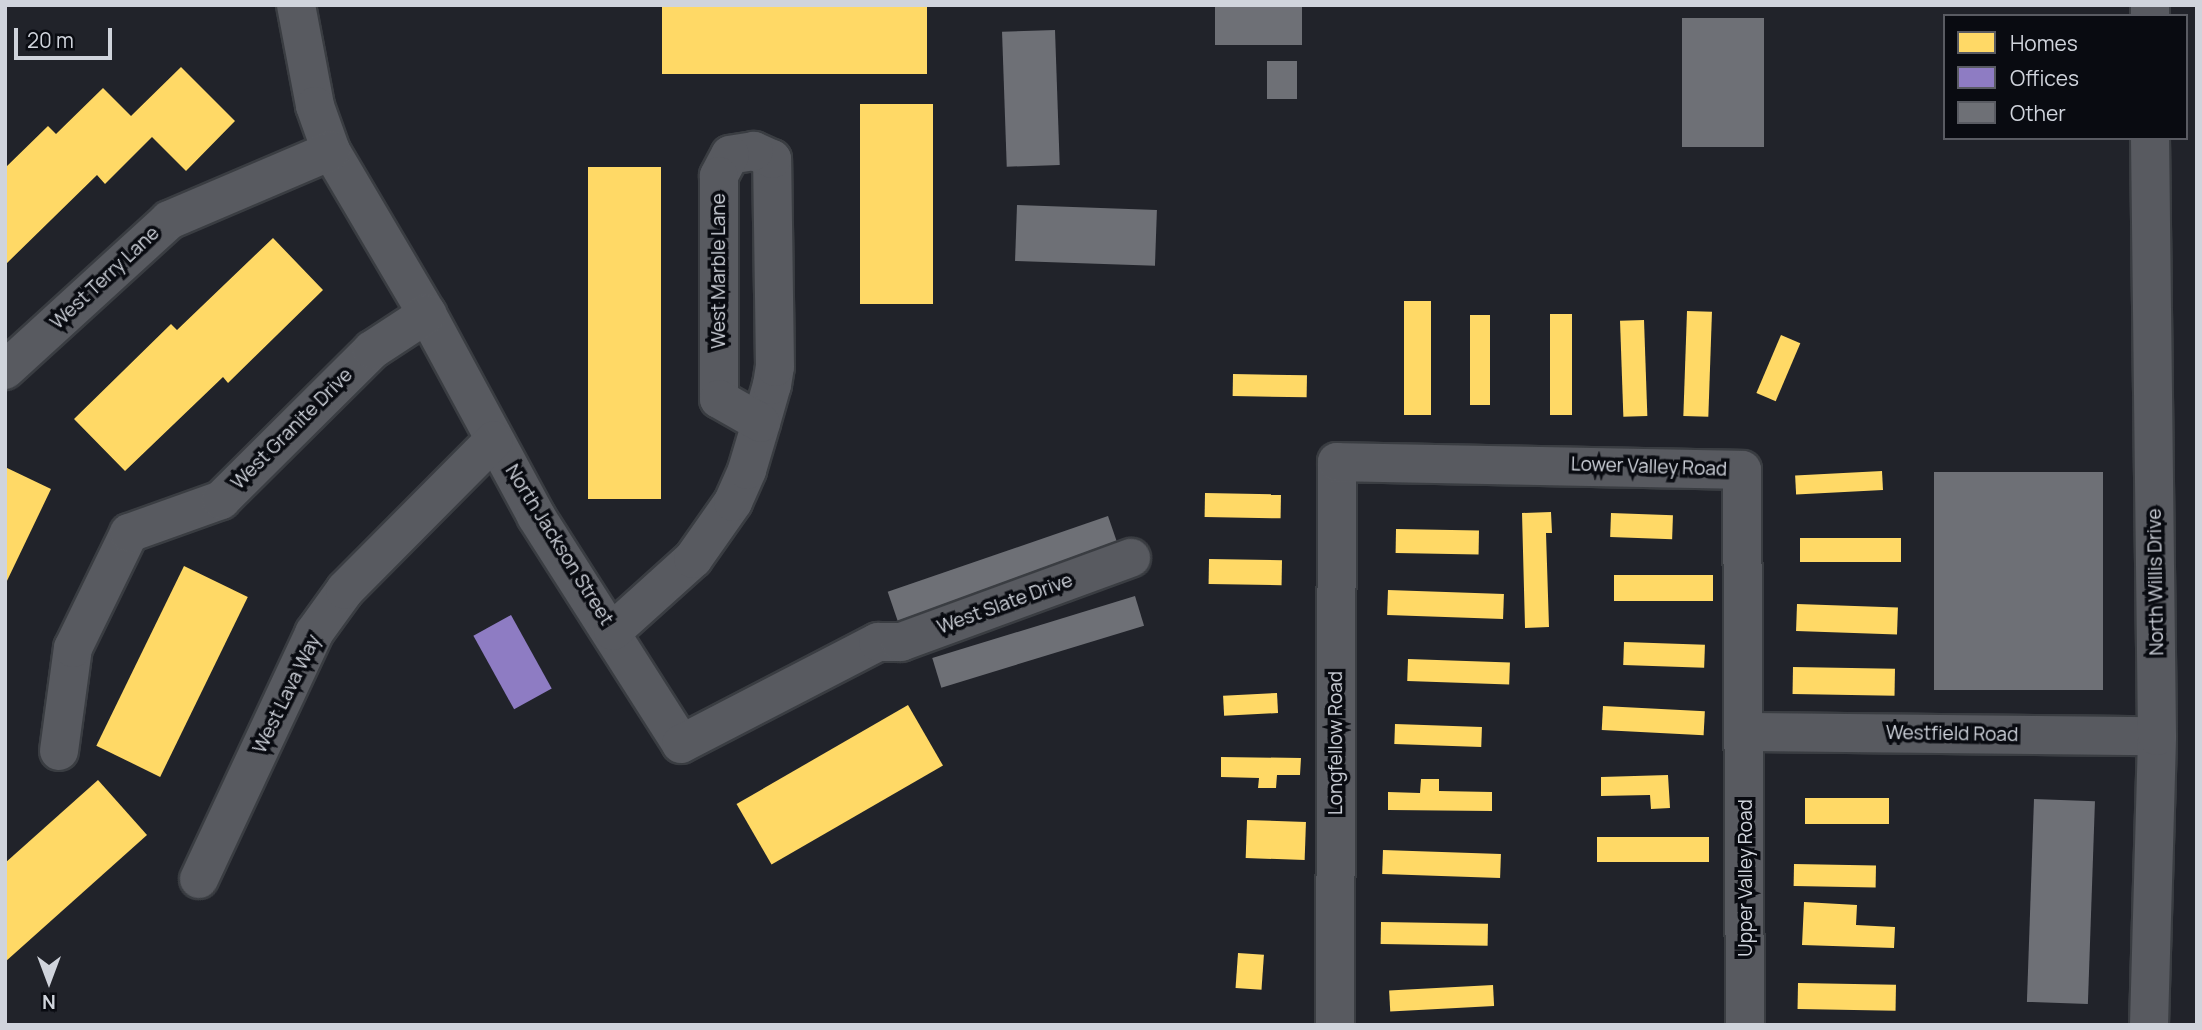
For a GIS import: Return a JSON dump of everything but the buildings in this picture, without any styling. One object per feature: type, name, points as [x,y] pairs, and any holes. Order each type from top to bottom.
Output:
[{"type":"street","name":"North Jackson Street","points":[[296,5],[315,106],[331,151],[427,314],[536,516],[613,631],[681,744],[878,642]]},
{"type":"street","name":"North Willis Drive","points":[[2149,1025],[2157,736],[2150,140]]},
{"type":"street","name":"West Terry Lane","points":[[5,370],[169,220],[331,151]]},
{"type":"street","name":"West Marble Lane","points":[[613,631],[693,559],[714,532],[747,470],[761,423],[775,367],[772,159],[754,151],[730,155],[719,176],[719,399],[761,423]]},
{"type":"street","name":"West Granite Drive","points":[[59,751],[73,648],[130,533],[221,500],[372,350],[427,314]]},
{"type":"street","name":"West Lava Way","points":[[200,879],[314,633],[345,590],[494,440]]},
{"type":"street","name":"Lower Valley Road","points":[[1337,462],[1742,470],[1747,732]]},
{"type":"street","name":"Longfellow Road","points":[[1335,1025],[1337,462]]},
{"type":"street","name":"West Slate Drive","points":[[878,642],[901,642],[1131,558]]},
{"type":"street","name":"Westfield Road","points":[[1747,732],[2157,736]]},
{"type":"street","name":"Upper Valley Road","points":[[1745,1025],[1747,732]]}]
